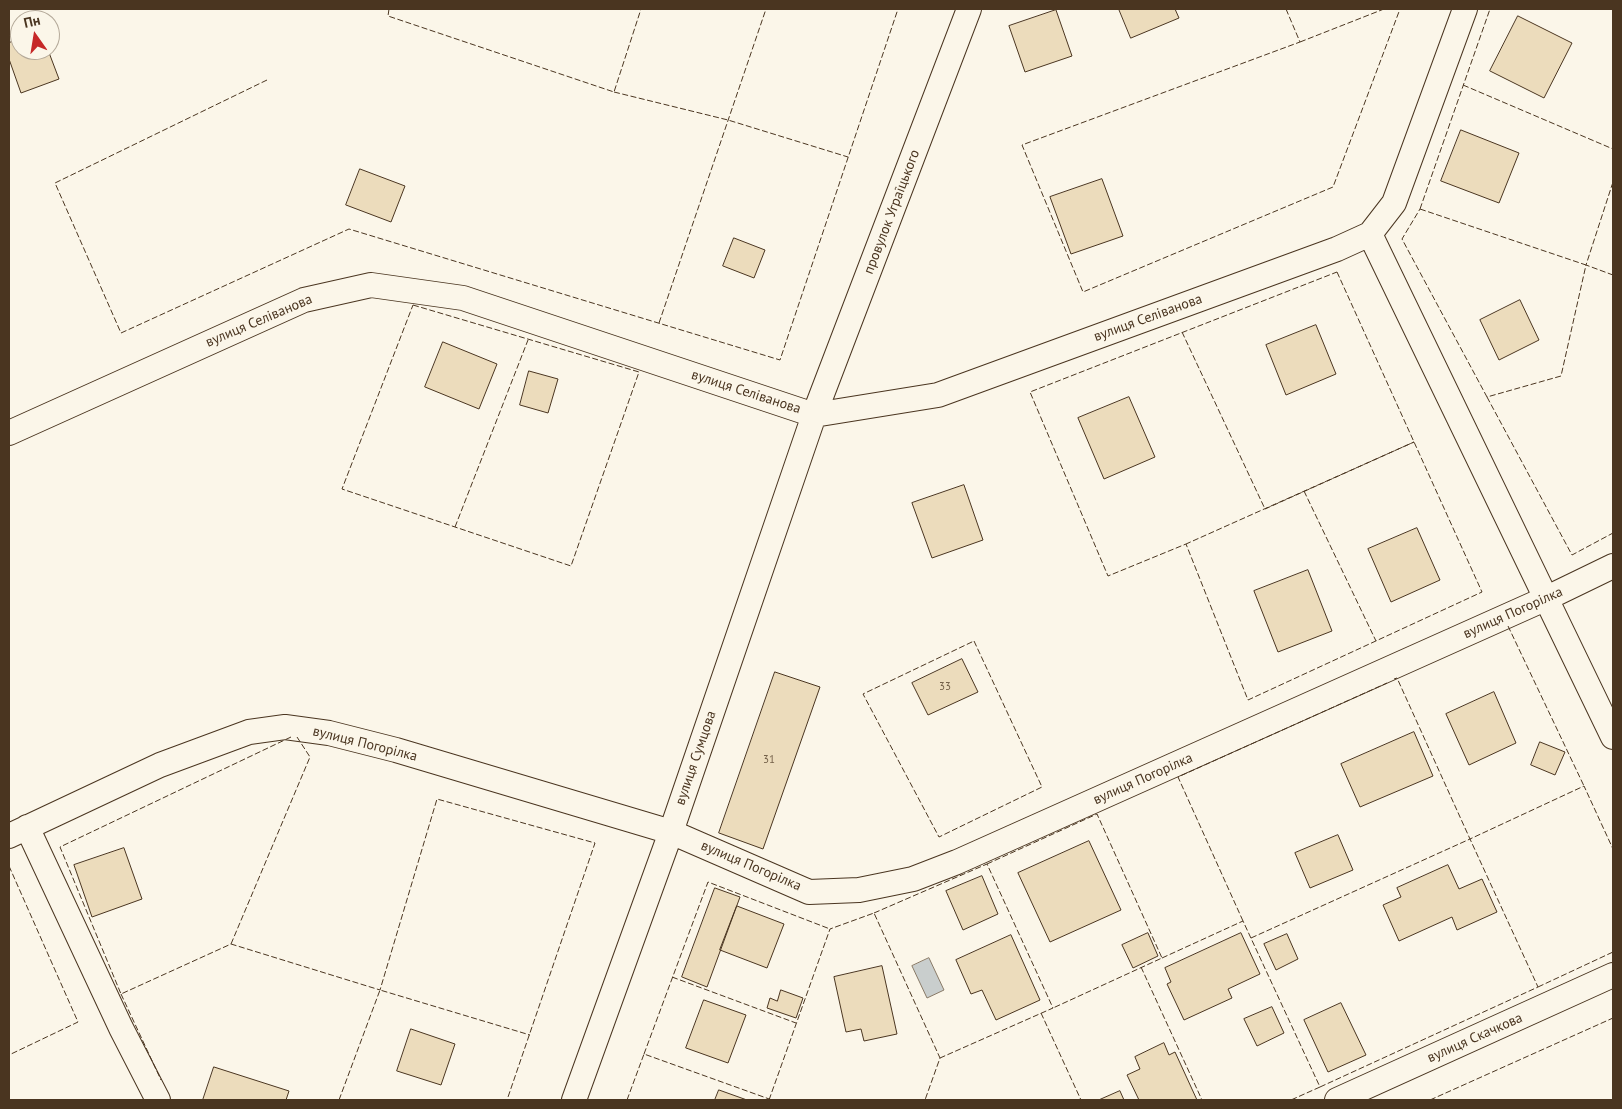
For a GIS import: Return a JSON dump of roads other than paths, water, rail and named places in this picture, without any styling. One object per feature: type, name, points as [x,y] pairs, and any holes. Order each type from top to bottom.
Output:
[{"type":"street","name":"провулок Уграїцького","points":[[814,415],[969,9]]},
{"type":"street","name":"вулиця Селіванова","points":[[9,433],[304,300],[371,285],[463,298],[814,415],[938,395],[1337,249],[1370,234],[1394,203],[1466,9]]},
{"type":"street","points":[[1370,234],[1613,737]]},
{"type":"street","name":"вулиця Сумцова","points":[[574,1100],[671,832],[814,415]]},
{"type":"street","name":"вулиця Погорілка","points":[[18,832],[160,765],[249,732],[285,727],[328,733],[396,750],[671,832],[809,892],[859,890],[913,879],[966,858],[1547,598],[1613,566]]},
{"type":"street","points":[[18,832],[158,1100]]},
{"type":"street","name":"вулиця Скачкова","points":[[1336,1100],[1613,975]]}]
